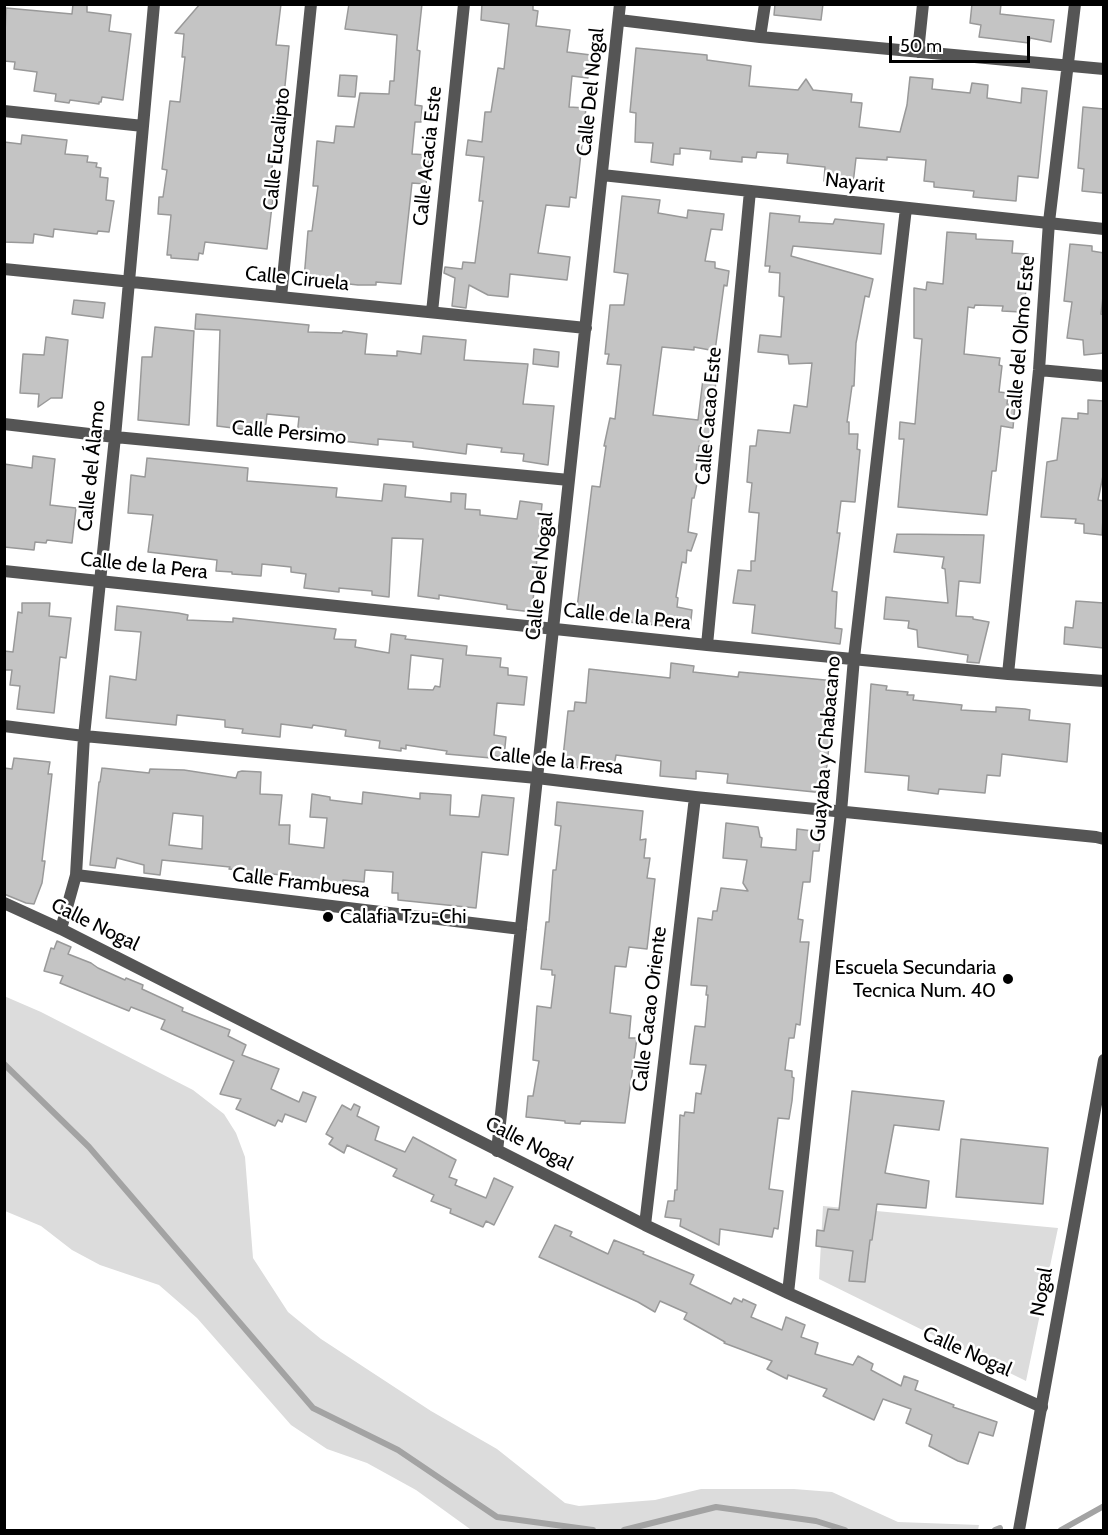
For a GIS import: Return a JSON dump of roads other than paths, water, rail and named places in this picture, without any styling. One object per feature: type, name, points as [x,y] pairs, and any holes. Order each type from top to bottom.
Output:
[{"type":"street","name":"Calle del Álamo","points":[[61,929],[76,875],[84,736],[115,436],[154,4]]},
{"type":"street","name":"Calle Eucalipto","points":[[281,297],[311,4]]},
{"type":"street","name":"Calle Acacia Este","points":[[432,312],[464,4]]},
{"type":"street","name":"Calle Del Nogal","points":[[498,1151],[620,4]]},
{"type":"street","points":[[760,37],[765,4]]},
{"type":"street","points":[[918,52],[923,4]]},
{"type":"street","name":"Calle del Olmo Este","points":[[1008,674],[1039,370],[1049,222],[1075,4]]},
{"type":"street","points":[[619,20],[760,37],[1104,69]]},
{"type":"street","points":[[4,111],[143,126]]},
{"type":"street","name":"Nayarit","points":[[602,175],[1104,229]]},
{"type":"street","name":"Calle Cacao Este","points":[[707,645],[750,191]]},
{"type":"street","name":"Guayaba y Chabacano","points":[[788,1293],[841,812],[854,658],[906,208]]},
{"type":"street","name":"Calle Ciruela","points":[[4,268],[586,328]]},
{"type":"street","points":[[1039,370],[1104,376]]},
{"type":"street","name":"Calle Persimo","points":[[4,424],[569,480]]},
{"type":"street","name":"Calle de la Pera","points":[[4,571],[707,645],[1104,681]]},
{"type":"street","name":"Calle de la Fresa","points":[[4,726],[84,736],[537,778],[695,797],[1104,839]]},
{"type":"street","name":"Calle Cacao Oriente","points":[[645,1225],[695,797]]},
{"type":"street","name":"Calle Frambuesa","points":[[76,875],[521,929]]},
{"type":"street","name":"Calle Nogal","points":[[4,903],[61,929],[645,1225],[788,1293],[1042,1407]]},
{"type":"street","name":"Nogal","points":[[1019,1530],[1103,1060]]},
{"type":"waterway","points":[[4,1064],[89,1147],[313,1408],[398,1450],[497,1517],[593,1530]]},
{"type":"waterway","points":[[1061,1530],[1104,1506]]},
{"type":"waterway","points":[[624,1530],[716,1507],[816,1521],[845,1530]]},
{"type":"waterway","points":[[995,1530],[1000,1528]]},
{"type":"place","name":"Calafia Tzu-Chi","points":[[328,917]]},
{"type":"place","name":"Escuela Secundaria Tecnica Num. 40","points":[[1008,979]]}]
